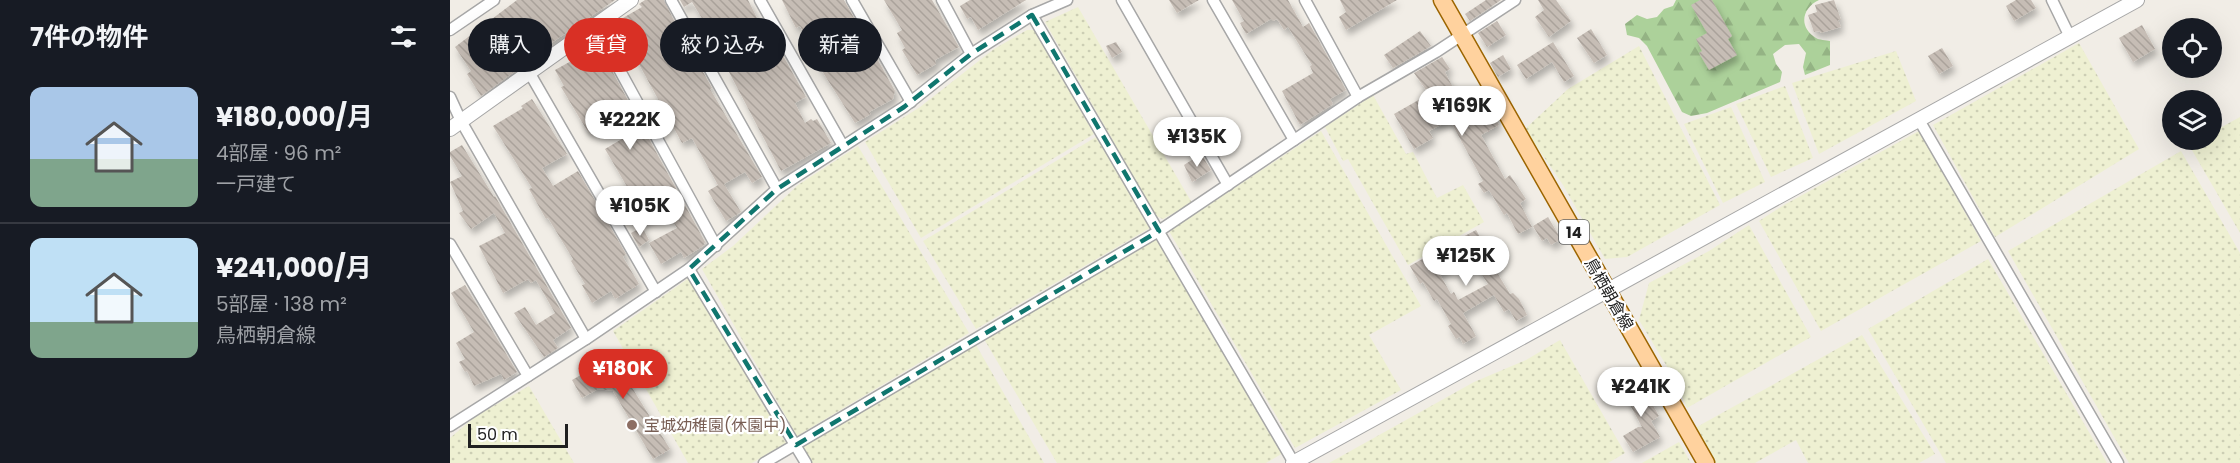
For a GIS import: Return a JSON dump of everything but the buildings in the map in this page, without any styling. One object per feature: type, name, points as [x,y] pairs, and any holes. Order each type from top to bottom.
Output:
[{"type":"main road","name":"鳥栖朝倉線","points":[[1442,0],[1706,463]]},
{"type":"street","points":[[450,30],[494,0]]},
{"type":"street","points":[[602,18],[616,4],[631,0]]},
{"type":"street","points":[[671,0],[777,189]]},
{"type":"street","points":[[760,0],[843,146]]},
{"type":"street","points":[[852,0],[911,102]]},
{"type":"street","points":[[942,0],[971,54]]},
{"type":"street","points":[[1034,0],[1036,13],[1294,463],[2137,0]]},
{"type":"street","points":[[450,426],[586,339],[689,269],[777,189],[911,102],[971,54],[1036,13],[1067,0]]},
{"type":"street","points":[[1122,0],[1227,185]]},
{"type":"street","points":[[1213,0],[1294,140]]},
{"type":"street","points":[[1305,0],[1358,97]]},
{"type":"street","points":[[764,463],[1159,231],[1358,97],[1409,69],[1515,0]]},
{"type":"street","points":[[2052,0],[2070,37]]},
{"type":"street","points":[[456,125],[529,72],[656,292]]},
{"type":"street","points":[[621,72],[716,246]]},
{"type":"street","points":[[450,97],[456,125],[586,339]]},
{"type":"street","points":[[1919,120],[2118,463]]},
{"type":"street","points":[[450,244],[528,376]]},
{"type":"street","points":[[689,269],[806,463]]},
{"type":"highlighted area","points":[[1032,15],[1159,231],[796,445],[689,269],[777,189],[904,107],[971,54]]},
{"type":"green space","points":[[1676,0],[1819,0],[1813,3],[1804,18],[1806,29],[1810,34],[1821,40],[1830,41],[1830,65],[1805,75],[1803,67],[1806,53],[1799,44],[1785,45],[1773,54],[1782,72],[1780,82],[1707,113],[1691,116],[1682,112],[1647,46],[1639,38],[1627,35],[1625,24],[1637,15],[1647,19],[1657,17],[1664,9],[1673,6]]},
{"type":"green space","points":[[1078,7],[1192,203],[1163,219],[1156,216],[1045,22]]},
{"type":"green space","points":[[1027,30],[1035,30],[1094,134],[921,238],[865,142],[920,107],[994,49]]},
{"type":"green space","points":[[2079,43],[2139,149],[1995,237],[1933,125]]},
{"type":"green space","points":[[1639,46],[1720,205],[1627,257],[1605,259],[1563,185],[1525,129],[1568,89]]},
{"type":"green space","points":[[1896,51],[1916,101],[1819,154],[1792,83]]},
{"type":"green space","points":[[1785,86],[1813,158],[1771,177],[1736,104]]},
{"type":"green space","points":[[1373,95],[1406,154],[1413,152],[1437,198],[1463,185],[1484,222],[1408,265],[1348,159],[1343,161],[1325,127]]},
{"type":"green space","points":[[1731,107],[1765,182],[1723,203],[1684,124]]},
{"type":"green space","points":[[2240,117],[2240,233],[2192,150],[2222,150],[2222,127]]},
{"type":"green space","points":[[1321,131],[1421,306],[1369,335],[1401,390],[1295,448],[1169,231]]},
{"type":"green space","points":[[1919,131],[1981,241],[1821,331],[1759,221]]},
{"type":"green space","points":[[1096,137],[1150,228],[976,329],[923,241]]},
{"type":"green space","points":[[858,146],[969,333],[797,436],[702,269],[733,246],[798,185]]},
{"type":"green space","points":[[2181,151],[2240,253],[2240,463],[2129,463],[2008,251]]},
{"type":"green space","points":[[1749,225],[1811,337],[1687,408],[1675,380],[1639,320],[1649,283],[1709,251]]},
{"type":"green space","points":[[1156,236],[1283,453],[1266,463],[1057,463],[984,339]]},
{"type":"green space","points":[[1988,259],[2107,463],[1946,463],[1868,329]]},
{"type":"green space","points":[[689,278],[786,443],[752,463],[688,463],[613,331]]},
{"type":"green space","points":[[1862,335],[1935,454],[1919,463],[1808,463],[1796,440],[1755,463],[1715,463],[1695,428]]},
{"type":"green space","points":[[1560,340],[1625,453],[1608,463],[1329,463],[1474,382],[1526,360]]},
{"type":"green space","points":[[976,345],[1044,463],[811,463],[801,446]]},
{"type":"green space","points":[[529,386],[574,463],[450,463],[450,438],[476,416]]},
{"type":"green space","points":[[1679,442],[1691,463],[1642,463]]},
{"type":"place","name":"宝城幼稚園(休園中)","points":[[632,425]]}]
